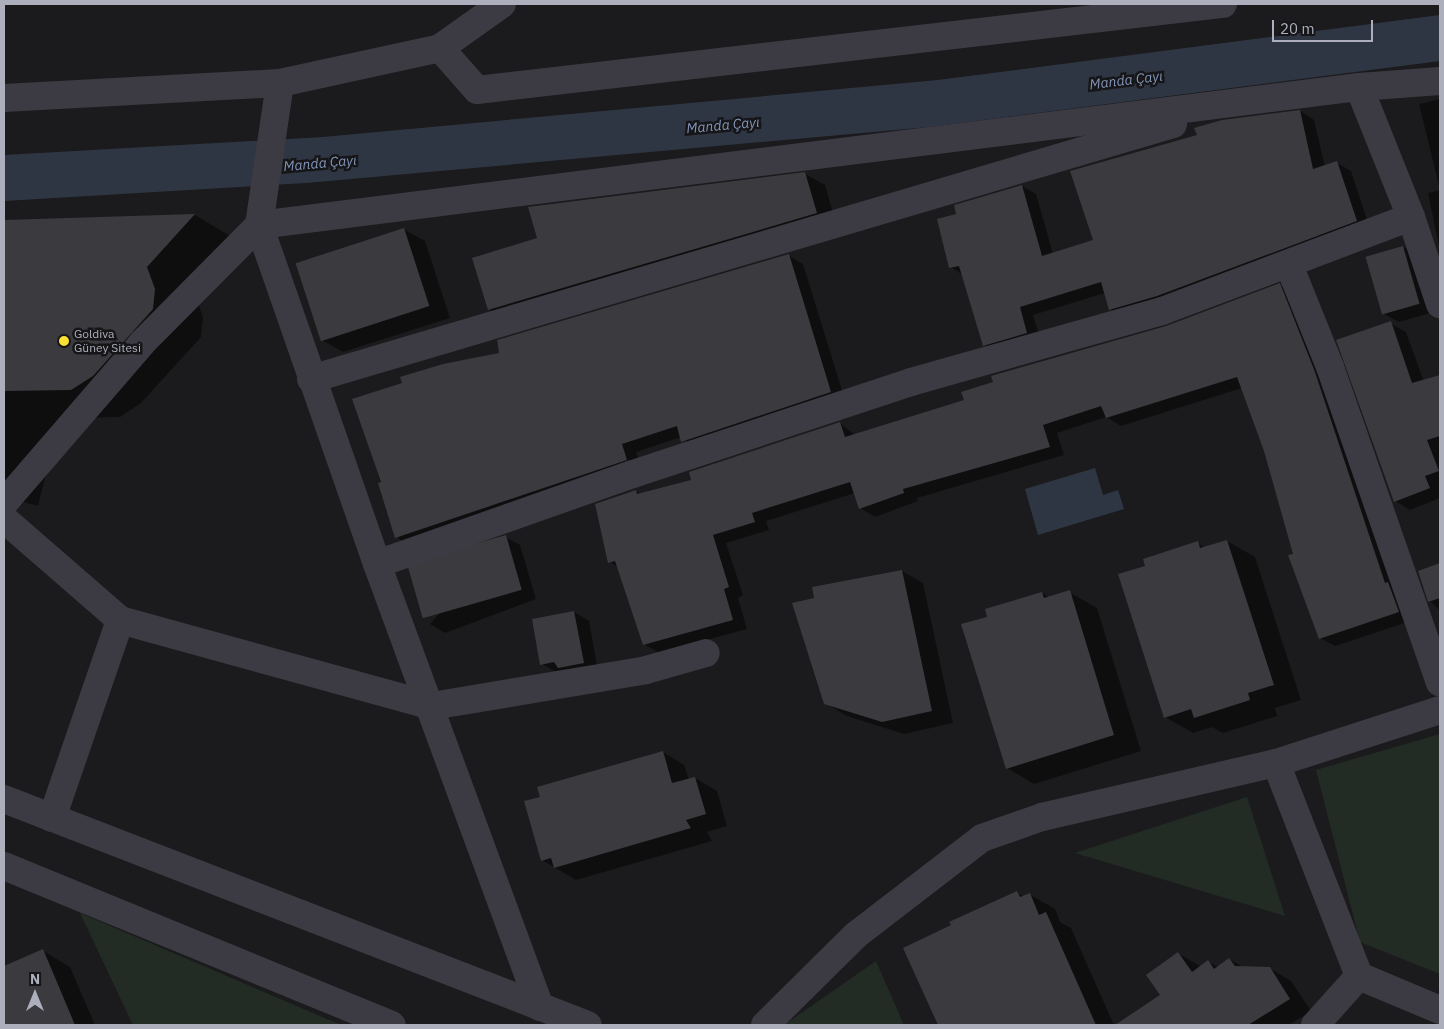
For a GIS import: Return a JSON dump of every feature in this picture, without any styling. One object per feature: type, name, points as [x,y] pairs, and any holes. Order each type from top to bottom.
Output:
[{"type":"street","points":[[4,98],[280,83],[440,48],[502,4]]},
{"type":"street","points":[[440,48],[477,90],[1062,13],[1223,4]]},
{"type":"street","points":[[4,503],[142,343],[260,225],[1359,87],[1440,81]]},
{"type":"street","points":[[280,83],[260,225],[311,379],[377,564],[432,706],[540,1006]]},
{"type":"street","points":[[1359,87],[1411,217],[1440,304]]},
{"type":"street","points":[[311,379],[1250,102]]},
{"type":"street","points":[[377,564],[633,474],[892,388],[1162,311],[1289,265],[1411,217]]},
{"type":"street","points":[[1289,265],[1330,367],[1440,682]]},
{"type":"street","points":[[4,519],[120,620],[432,706],[646,670],[706,653]]},
{"type":"street","points":[[52,818],[120,620]]},
{"type":"street","points":[[764,1025],[856,935],[982,838],[1042,817],[1276,763],[1440,710]]},
{"type":"street","points":[[1276,763],[1359,976],[1440,1010]]},
{"type":"street","points":[[4,799],[588,1025]]},
{"type":"street","points":[[4,866],[392,1025]]},
{"type":"street","points":[[1316,1025],[1359,976]]},
{"type":"shaded area","points":[[1440,734],[1440,974],[1360,942],[1316,770]]},
{"type":"shaded area","points":[[1247,797],[1285,916],[1075,853]]},
{"type":"shaded area","points":[[80,913],[341,1025],[133,1025]]},
{"type":"shaded area","points":[[876,961],[904,1025],[784,1025]]},
{"type":"water","name":"Manda Çayı","points":[[1440,15],[1440,61],[929,127],[306,183],[4,201],[4,155],[323,137],[938,80]]},
{"type":"water","points":[[1095,468],[1103,495],[1118,490],[1124,509],[1038,535],[1025,489]]},
{"type":"building","points":[[1300,110],[1313,169],[1337,161],[1357,221],[1157,296],[1109,310],[1101,282],[1020,307],[1027,333],[983,346],[959,266],[949,268],[937,219],[956,214],[954,205],[1022,185],[1042,256],[1093,240],[1070,171],[1197,135],[1194,128],[1222,120]]},
{"type":"building","points":[[805,172],[817,213],[488,310],[472,258],[537,238],[528,207]]},
{"type":"building","name":"Goldiva Güney Sitesi","points":[[195,214],[147,267],[155,289],[153,309],[93,376],[71,390],[4,391],[4,220]]},
{"type":"building","points":[[404,228],[429,306],[321,341],[296,263]]},
{"type":"building","points":[[1403,246],[1420,304],[1382,314],[1366,257]]},
{"type":"building","points":[[789,254],[831,392],[681,442],[677,426],[622,444],[627,460],[395,538],[378,483],[381,482],[352,399],[402,383],[400,377],[443,364],[499,353],[497,340]]},
{"type":"building","points":[[1280,283],[1315,372],[1385,583],[1388,582],[1399,612],[1319,639],[1288,555],[1293,554],[1264,451],[1237,377],[1106,418],[1101,406],[1043,425],[1050,447],[903,489],[904,493],[859,509],[850,482],[752,513],[755,522],[713,535],[729,587],[724,589],[733,620],[643,645],[615,561],[608,563],[595,504],[636,490],[637,494],[691,480],[689,472],[840,422],[845,437],[964,400],[961,392],[993,382],[991,376],[1166,326]]},
{"type":"building","points":[[1391,321],[1412,383],[1440,375],[1440,436],[1427,440],[1439,471],[1425,476],[1430,488],[1394,502],[1336,340]]},
{"type":"building","points":[[506,535],[522,590],[423,618],[407,563]]},
{"type":"building","points":[[1227,540],[1274,685],[1248,693],[1250,700],[1194,718],[1191,709],[1164,718],[1118,574],[1145,566],[1143,559],[1198,541],[1200,548]]},
{"type":"building","points":[[1440,563],[1440,598],[1428,602],[1418,571]]},
{"type":"building","points":[[902,570],[932,711],[882,722],[824,704],[792,603],[814,598],[812,587]]},
{"type":"building","points":[[1070,590],[1114,735],[1006,769],[961,624],[987,617],[985,609],[1042,592],[1044,598]]},
{"type":"building","points":[[574,611],[584,663],[558,668],[554,662],[540,665],[532,619]]},
{"type":"building","points":[[663,751],[672,783],[695,777],[706,814],[686,820],[691,828],[554,868],[551,858],[541,861],[524,801],[540,797],[537,787]]},
{"type":"building","points":[[1017,891],[1020,897],[1030,893],[1039,915],[1046,912],[1096,1025],[938,1025],[903,948],[951,925],[949,922]]},
{"type":"building","points":[[43,949],[75,1025],[4,1025],[4,966]]},
{"type":"building","points":[[1178,952],[1192,972],[1208,960],[1214,969],[1229,958],[1235,966],[1270,967],[1290,999],[1248,1025],[1115,1025],[1160,995],[1146,975]]},
{"type":"place","name":"Goldiva Güney Sitesi","points":[[64,341]]}]
